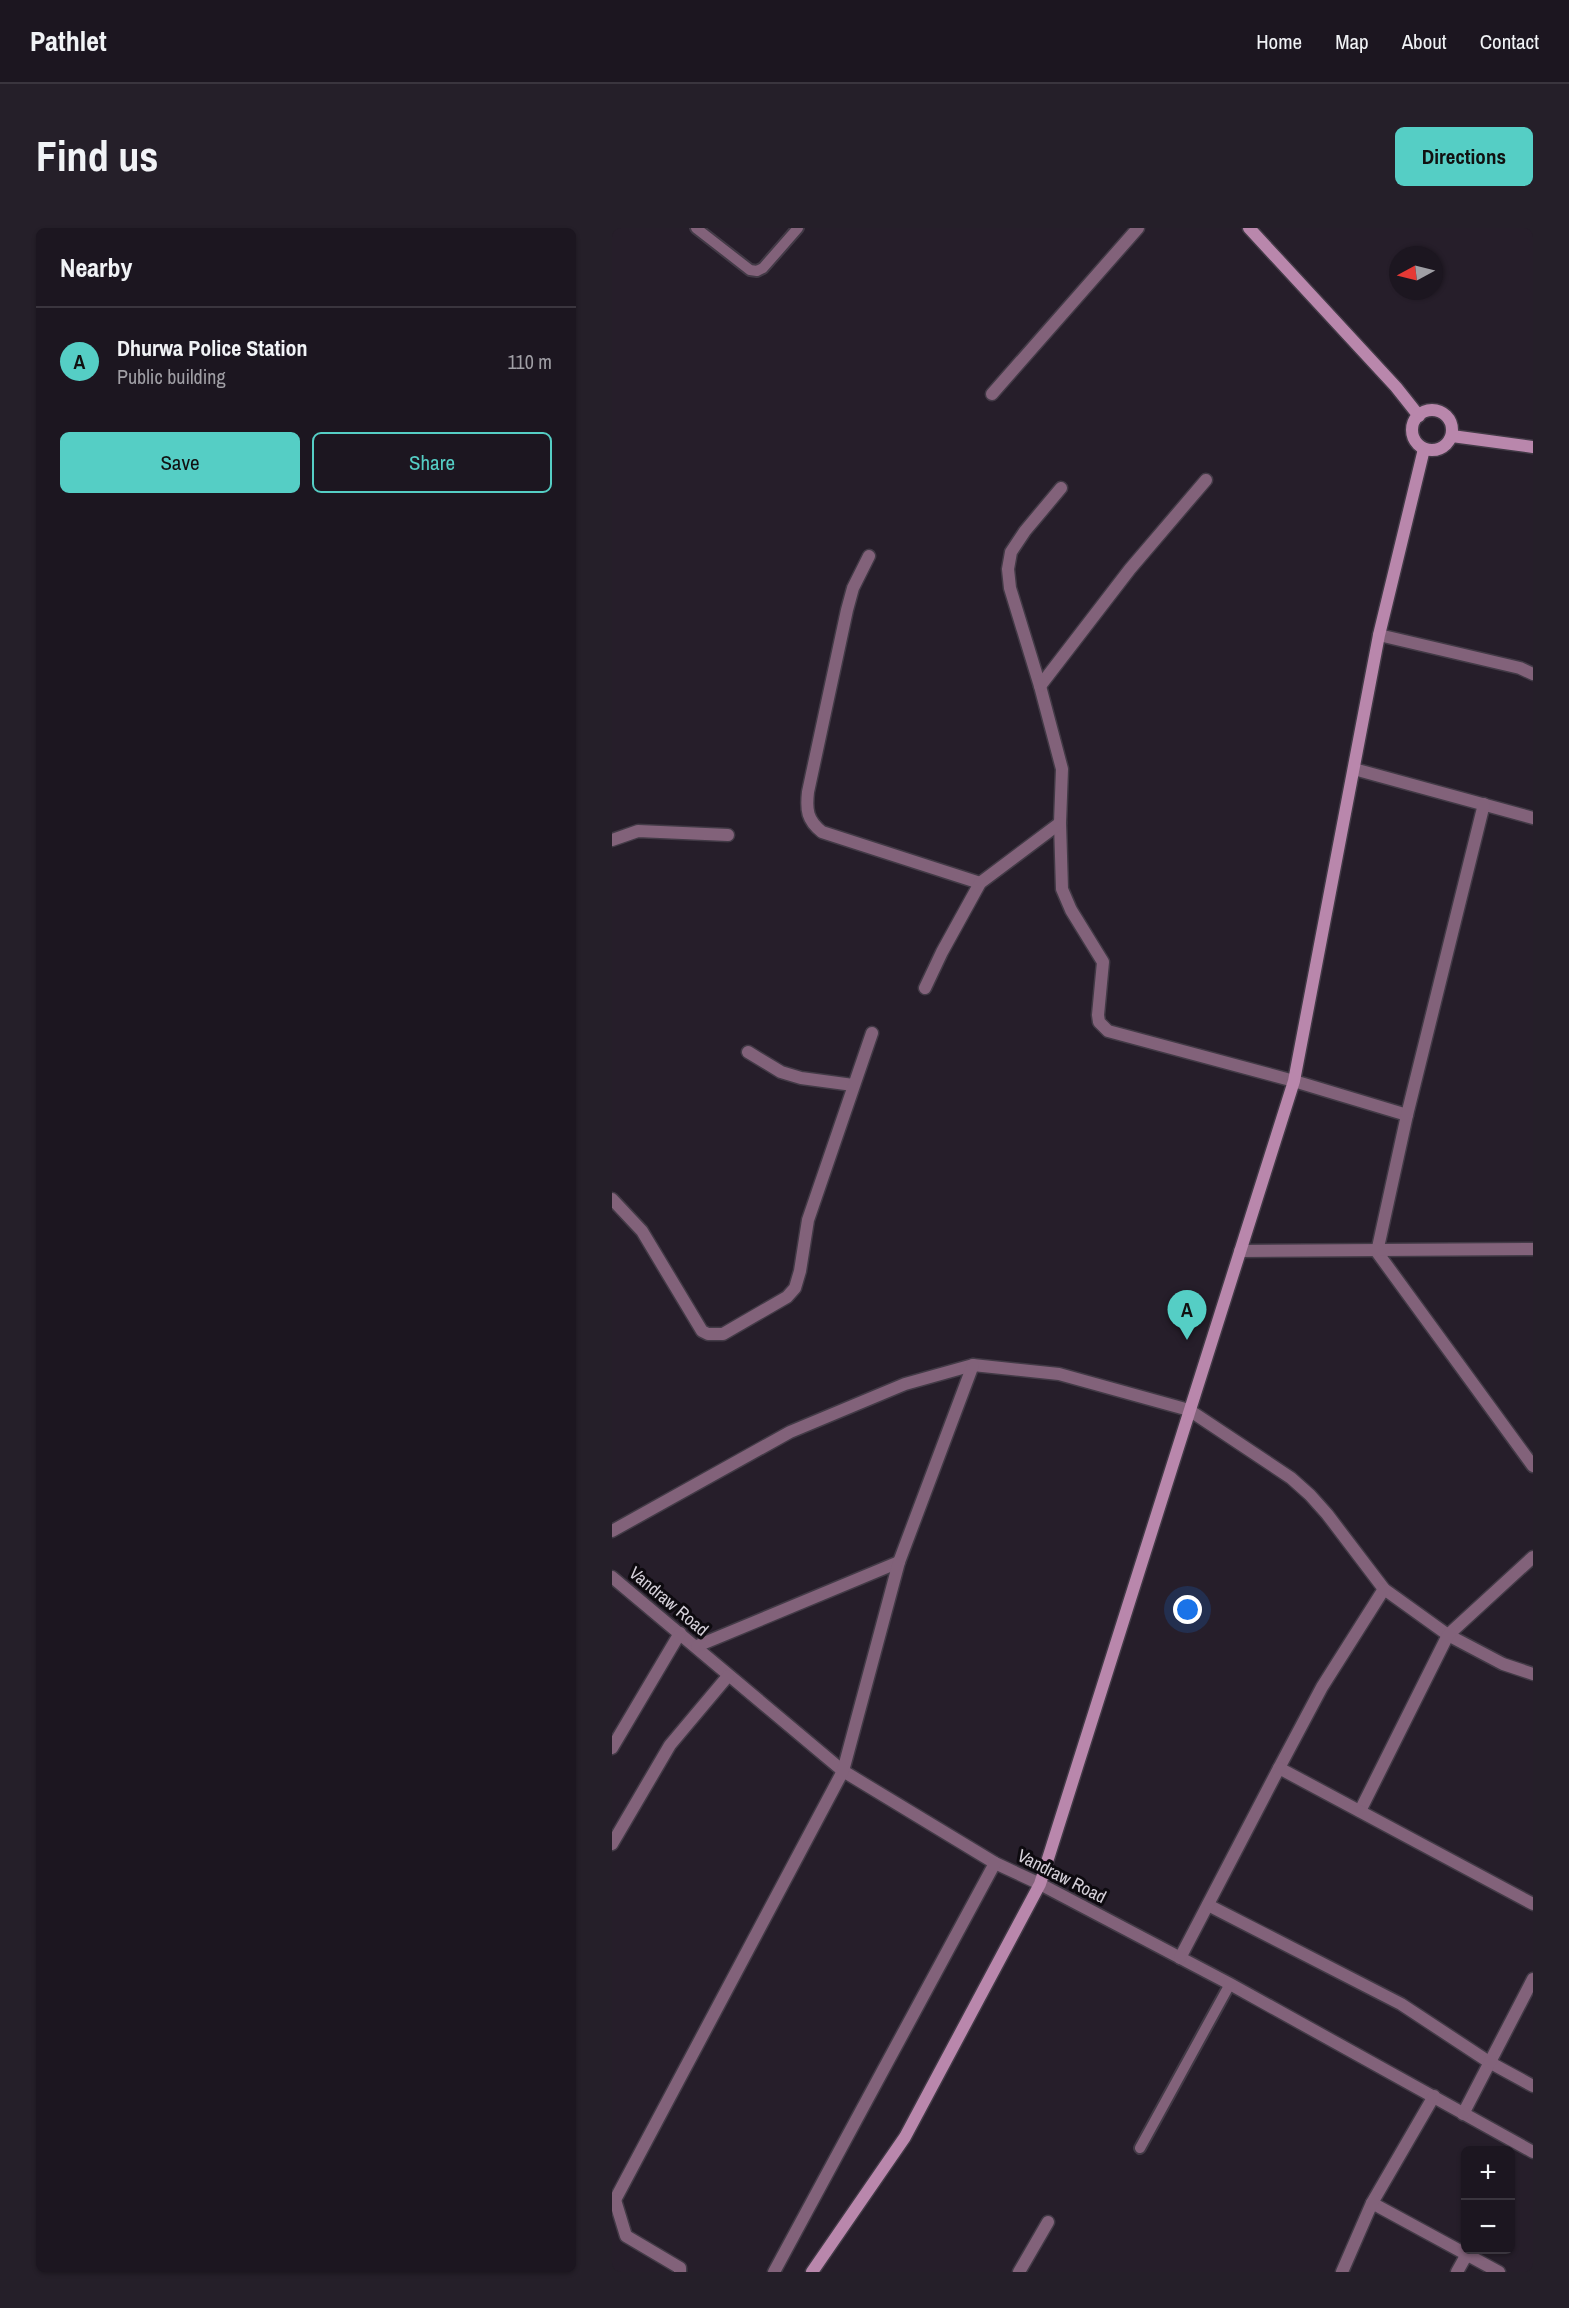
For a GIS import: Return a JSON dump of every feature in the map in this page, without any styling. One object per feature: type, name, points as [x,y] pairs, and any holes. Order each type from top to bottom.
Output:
[{"type":"street","points":[[992,394],[1138,228]]},
{"type":"street","points":[[1249,228],[1396,387],[1419,416]]},
{"type":"street","points":[[1430,411],[1442,413],[1451,422],[1452,436],[1444,447],[1438,450],[1424,449],[1415,440],[1413,434],[1415,421],[1419,416],[1430,411]]},
{"type":"street","points":[[1452,436],[1533,447]]},
{"type":"street","points":[[812,2272],[905,2137],[1040,1884],[1294,1081],[1379,634],[1424,449]]},
{"type":"street","points":[[1040,686],[1130,569],[1206,480]]},
{"type":"street","points":[[1061,488],[1020,538],[1011,552],[1008,569],[1010,588],[1062,769],[1060,823],[1062,890],[1071,910],[1103,962],[1099,1022],[1103,1028],[1407,1115]]},
{"type":"street","points":[[870,555],[853,588],[847,610],[808,792],[809,819],[822,831],[980,883]]},
{"type":"street","points":[[1379,634],[1520,668],[1533,674]]},
{"type":"street","points":[[1354,769],[1533,818]]},
{"type":"street","points":[[1484,804],[1407,1115],[1377,1252],[1533,1466]]},
{"type":"street","points":[[925,988],[980,883],[1060,823]]},
{"type":"street","points":[[612,840],[638,831],[728,835]]},
{"type":"street","points":[[612,1198],[642,1231],[702,1330],[708,1334],[723,1334],[787,1297],[795,1288],[808,1220],[872,1034]]},
{"type":"street","points":[[748,1052],[781,1072],[801,1078],[853,1085]]},
{"type":"street","points":[[1239,1251],[1377,1252],[1533,1249]]},
{"type":"street","points":[[680,2272],[680,2268],[626,2236],[614,2199],[843,1771],[899,1562],[973,1365]]},
{"type":"street","points":[[612,1531],[790,1432],[905,1384],[973,1365],[1059,1374],[1189,1410],[1291,1478],[1310,1495],[1384,1589],[1448,1635],[1503,1664],[1533,1674]]},
{"type":"street","points":[[1360,1811],[1448,1635],[1533,1557]]},
{"type":"street","points":[[697,1646],[899,1562]]},
{"type":"street","name":"Vandraw Road","points":[[612,1577],[697,1646],[728,1676],[843,1771],[995,1863],[1040,1884],[1230,1984],[1533,2152]]},
{"type":"street","points":[[1180,1958],[1322,1687],[1384,1589]]},
{"type":"street","points":[[612,1748],[680,1633]]},
{"type":"street","points":[[612,1844],[670,1745],[728,1676]]},
{"type":"street","points":[[1279,1768],[1533,1904]]},
{"type":"street","points":[[774,2272],[995,1863]]},
{"type":"street","points":[[1208,1905],[1401,2004],[1489,2062],[1533,2086]]},
{"type":"street","points":[[1463,2114],[1533,1979]]},
{"type":"street","points":[[1342,2272],[1372,2203],[1434,2096]]},
{"type":"street","points":[[1372,2203],[1461,2251]]},
{"type":"street","points":[[1019,2272],[1048,2222]]},
{"type":"street","points":[[1457,2272],[1467,2254],[1499,2272]]},
{"type":"lane","points":[[696,228],[750,270],[758,271],[798,228]]},
{"type":"lane","points":[[1140,2148],[1230,1984]]},
{"type":"place","name":"Dhurwa Police Station","points":[[1187,1340]]}]
